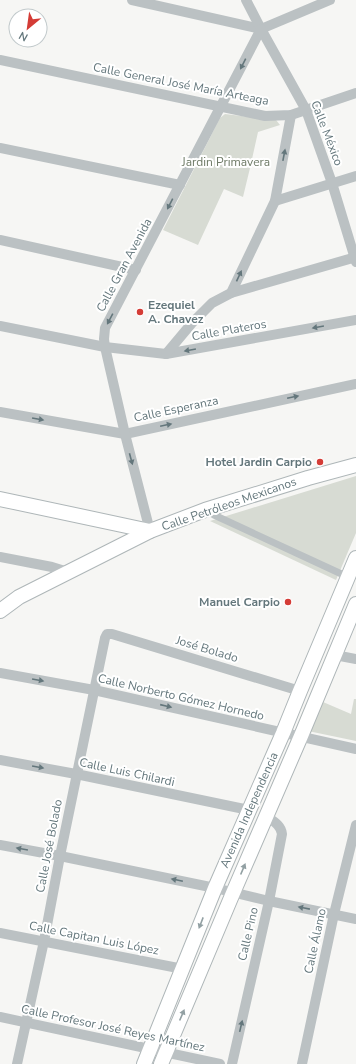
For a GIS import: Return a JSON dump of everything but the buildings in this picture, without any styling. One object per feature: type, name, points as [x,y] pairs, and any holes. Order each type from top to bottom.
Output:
[{"type":"main road","name":"Calle Petróleos Mexicanos","points":[[0,611],[19,597],[150,531],[205,510],[308,478],[356,465]]},
{"type":"main road","points":[[0,499],[150,531]]},
{"type":"main road","name":"Avenida Independencia","points":[[144,1064],[215,888],[283,733],[356,558]]},
{"type":"main road","name":"Avenida Independencia","points":[[164,1058],[356,604]]},
{"type":"street","points":[[132,0],[261,29],[330,0]]},
{"type":"street","name":"Calle México","points":[[246,0],[306,110],[332,183],[356,259]]},
{"type":"street","name":"Calle Gran Avenida","points":[[150,531],[125,434],[105,347],[105,328],[261,29]]},
{"type":"street","name":"Calle General José María Arteaga","points":[[0,60],[265,116],[291,115],[356,94]]},
{"type":"street","points":[[231,293],[275,200],[291,115]]},
{"type":"street","points":[[0,148],[180,185]]},
{"type":"street","points":[[275,200],[356,176]]},
{"type":"street","points":[[0,240],[136,270]]},
{"type":"street","points":[[166,354],[192,323],[212,303],[231,293],[356,259]]},
{"type":"street","name":"Calle Plateros","points":[[0,326],[105,347],[166,354],[356,320]]},
{"type":"street","name":"Calle Esperanza","points":[[0,412],[125,434],[356,384]]},
{"type":"street","points":[[205,510],[348,577]]},
{"type":"street","points":[[0,557],[52,567],[68,572]]},
{"type":"street","name":"José Bolado","points":[[108,634],[300,691]]},
{"type":"street","name":"Calle José Bolado","points":[[17,1064],[44,941],[76,774],[105,638],[108,634]]},
{"type":"street","points":[[334,655],[356,659]]},
{"type":"street","name":"Calle Norberto Gómez Hornedo","points":[[0,673],[94,690],[356,749]]},
{"type":"street","name":"Calle Luis Chilardi","points":[[0,760],[76,774],[249,810]]},
{"type":"street","name":"Calle Pino","points":[[232,1064],[269,901],[282,834],[279,826],[266,816]]},
{"type":"street","name":"Calle Álamo","points":[[302,1064],[334,914],[356,825]]},
{"type":"street","points":[[0,845],[215,888],[356,919]]},
{"type":"street","name":"Calle Capitan Luis López","points":[[0,933],[183,969]]},
{"type":"street","name":"Calle Profesor José Reyes Martínez","points":[[0,1017],[150,1049],[164,1058],[220,1064]]},
{"type":"green space","name":"Jardin Primavera","points":[[225,114],[276,120],[280,125],[258,132],[243,197],[224,189],[198,245],[163,230],[220,118]]},
{"type":"green space","points":[[356,476],[356,533],[336,580],[210,521]]},
{"type":"green space","points":[[354,699],[356,699],[356,741],[308,731],[323,702],[351,714]]},
{"type":"place","name":"Ezequiel A. Chavez","points":[[140,312]]},
{"type":"place","name":"Hotel Jardin Carpio","points":[[320,462]]},
{"type":"place","name":"Manuel Carpio","points":[[288,602]]}]
